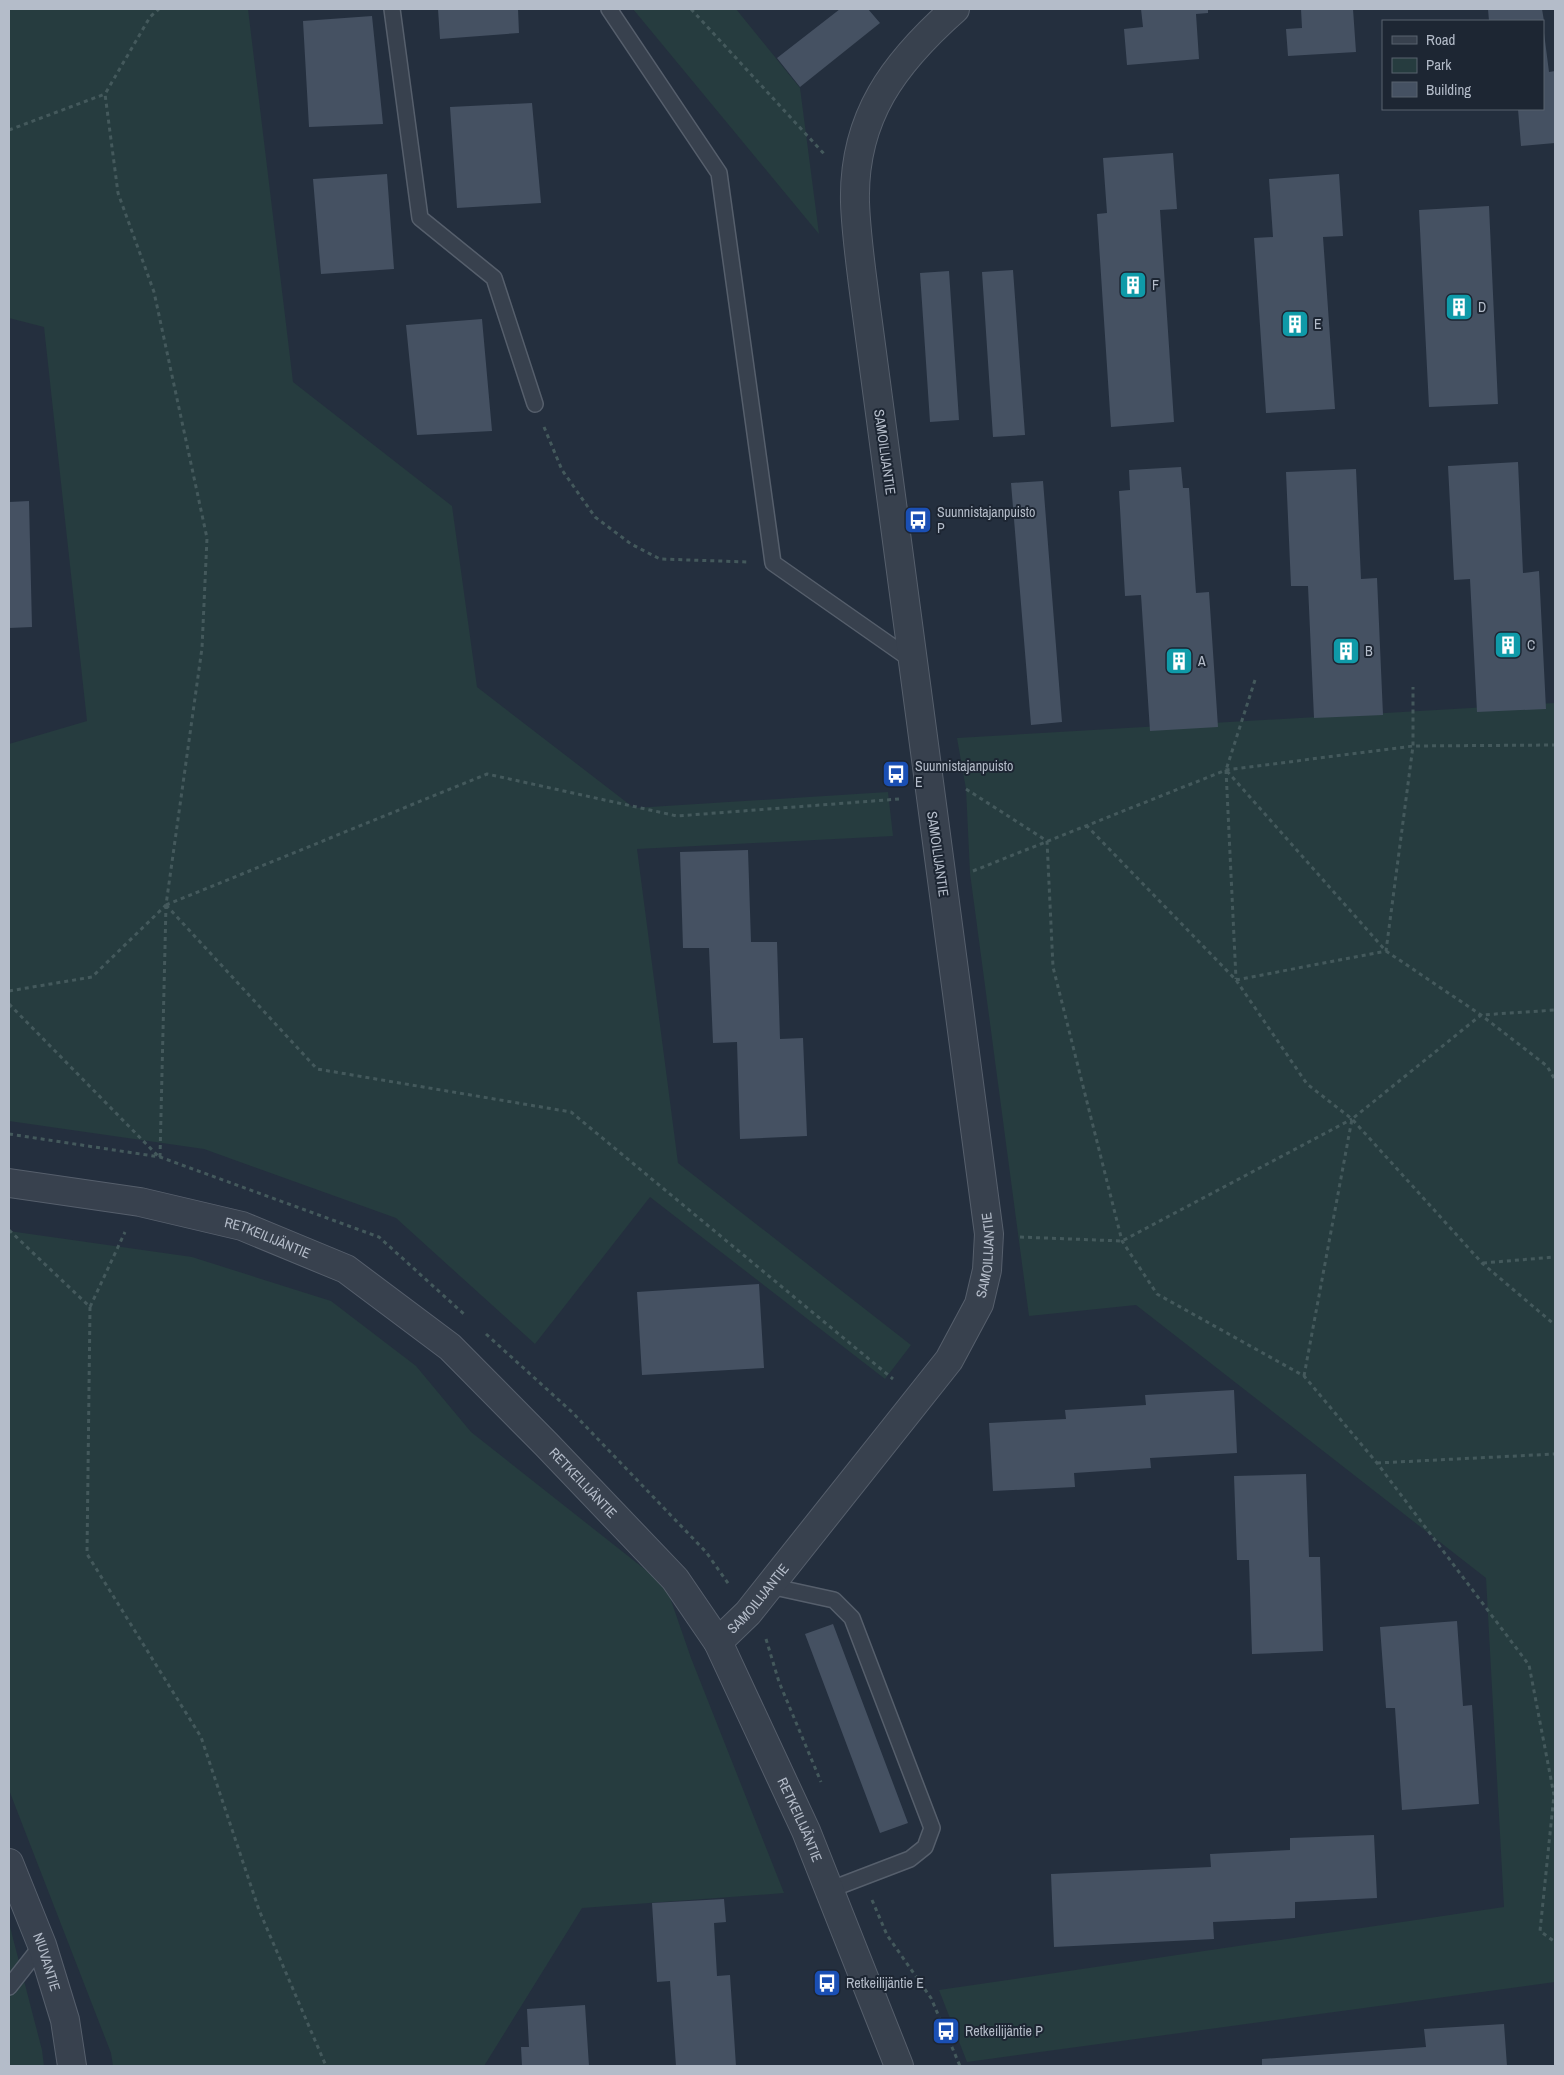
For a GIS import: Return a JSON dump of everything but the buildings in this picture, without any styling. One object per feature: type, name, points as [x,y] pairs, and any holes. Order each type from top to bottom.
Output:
[{"type":"street","name":"SAMOILIJANTIE","points":[[718,1642],[748,1613],[949,1360],[979,1304],[987,1270],[989,1234],[865,300],[855,201],[858,159],[863,134],[878,98],[897,71],[923,40],[955,9]]},
{"type":"street","name":"RETKEILIJÄNTIE","points":[[9,1183],[140,1202],[242,1226],[346,1269],[450,1347],[675,1579],[718,1642],[806,1831],[899,2066]]},
{"type":"street","name":"NIUVANTIE","points":[[9,1863],[42,1945],[65,2020],[72,2066]]},
{"type":"lane","points":[[392,9],[420,218],[494,278],[534,404]]},
{"type":"lane","points":[[609,9],[719,173],[774,563],[913,661]]},
{"type":"lane","points":[[770,1586],[834,1600],[852,1618],[932,1828],[925,1847],[910,1858],[829,1890]]},
{"type":"lane","points":[[9,1987],[42,1945]]},
{"type":"path","points":[[9,1004],[160,1157],[166,904],[202,648],[207,538],[154,292],[118,193],[105,94],[150,17],[159,9]]},
{"type":"path","points":[[692,9],[828,160],[858,159]]},
{"type":"path","points":[[9,130],[105,94]]},
{"type":"path","points":[[534,404],[562,470],[595,517],[631,544],[660,559],[774,563]]},
{"type":"path","points":[[1236,980],[1226,770],[1255,680]]},
{"type":"path","points":[[1386,951],[1413,746],[1413,687]]},
{"type":"path","points":[[941,878],[970,873],[1226,770],[1413,746],[1555,745]]},
{"type":"path","points":[[1226,770],[1386,951],[1481,1015],[1548,1066],[1555,1080]]},
{"type":"path","points":[[9,991],[92,977],[166,904],[487,774],[677,816],[900,799]]},
{"type":"path","points":[[966,789],[1047,841]]},
{"type":"path","points":[[1086,825],[1236,980],[1307,1084],[1352,1119],[1482,1263],[1555,1325]]},
{"type":"path","points":[[1047,841],[1053,968],[1122,1241],[1157,1294],[1304,1376],[1377,1463],[1529,1665],[1555,1794],[1540,1931],[1555,1942]]},
{"type":"path","points":[[166,904],[317,1069],[571,1112],[918,1400]]},
{"type":"path","points":[[1236,980],[1386,951]]},
{"type":"path","points":[[1018,1237],[1122,1241],[1352,1119],[1481,1015],[1555,1010]]},
{"type":"path","points":[[1304,1376],[1352,1119]]},
{"type":"path","points":[[140,1202],[90,1307],[88,1554],[201,1738],[259,1910],[326,2066]]},
{"type":"path","points":[[9,1230],[90,1307]]},
{"type":"path","points":[[1482,1263],[1555,1257]]},
{"type":"path","points":[[1377,1463],[1555,1454]]},
{"type":"green space","points":[[9,9],[248,9],[293,382],[452,506],[477,687],[634,808],[888,792],[893,836],[637,849],[678,1163],[911,1345],[885,1379],[650,1197],[535,1344],[396,1218],[204,1149],[9,1121],[9,744],[87,721],[44,327],[9,318]]},
{"type":"green space","points":[[633,9],[736,9],[800,88],[819,234]]},
{"type":"green space","points":[[1555,703],[1555,1982],[967,2062],[939,1990],[1504,1907],[1486,1578],[1136,1305],[1029,1316],[970,873],[966,789],[957,738]]},
{"type":"green space","points":[[9,1231],[192,1257],[331,1301],[416,1366],[471,1432],[666,1586],[691,1658],[784,1893],[582,1908],[484,2066],[113,2066],[111,2053],[9,1790]]},
{"type":"green space","points":[[9,1923],[42,2050],[44,2066],[9,2066]]},
{"type":"place","name":"F","points":[[1133,285]]},
{"type":"place","name":"D","points":[[1459,307]]},
{"type":"place","name":"E","points":[[1295,324]]},
{"type":"place","name":"Suunnistajanpuisto P","points":[[918,520]]},
{"type":"place","name":"C","points":[[1508,645]]},
{"type":"place","name":"B","points":[[1346,651]]},
{"type":"place","name":"A","points":[[1179,661]]},
{"type":"place","name":"Suunnistajanpuisto E","points":[[896,774]]},
{"type":"place","name":"Retkeilijäntie E","points":[[827,1983]]},
{"type":"place","name":"Retkeilijäntie P","points":[[946,2031]]}]
